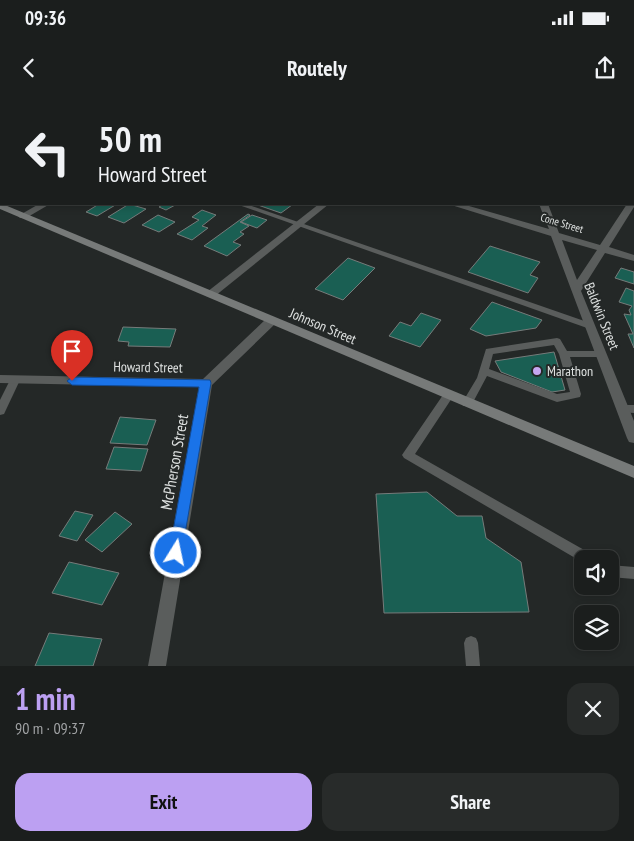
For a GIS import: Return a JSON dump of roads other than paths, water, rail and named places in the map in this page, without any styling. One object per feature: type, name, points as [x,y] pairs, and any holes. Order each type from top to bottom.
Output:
[{"type":"main road","name":"Johnson Street","points":[[0,206],[634,472]]},
{"type":"street","points":[[23,216],[43,205]]},
{"type":"street","points":[[211,294],[323,205]]},
{"type":"street","name":"Cone Street","points":[[456,205],[634,258]]},
{"type":"street","name":"Baldwin Street","points":[[544,205],[601,354],[628,409],[634,438]]},
{"type":"street","points":[[576,291],[630,205]]},
{"type":"street","points":[[206,383],[271,321]]},
{"type":"street","name":"Howard Street","points":[[0,380],[206,383]]},
{"type":"street","name":"McPherson Street","points":[[157,666],[206,383]]},
{"type":"lane","points":[[243,205],[590,326]]},
{"type":"lane","points":[[467,403],[482,378],[489,351],[557,341],[564,354],[564,368],[576,394],[557,398],[510,378],[484,371]]},
{"type":"lane","points":[[564,354],[601,354]]},
{"type":"lane","points":[[0,412],[15,380]]},
{"type":"lane","points":[[449,395],[408,455],[574,550]]},
{"type":"lane","points":[[619,572],[634,573]]},
{"type":"lane","points":[[471,643],[473,666]]},
{"type":"place","name":"Marathon","points":[[537,371]]}]
